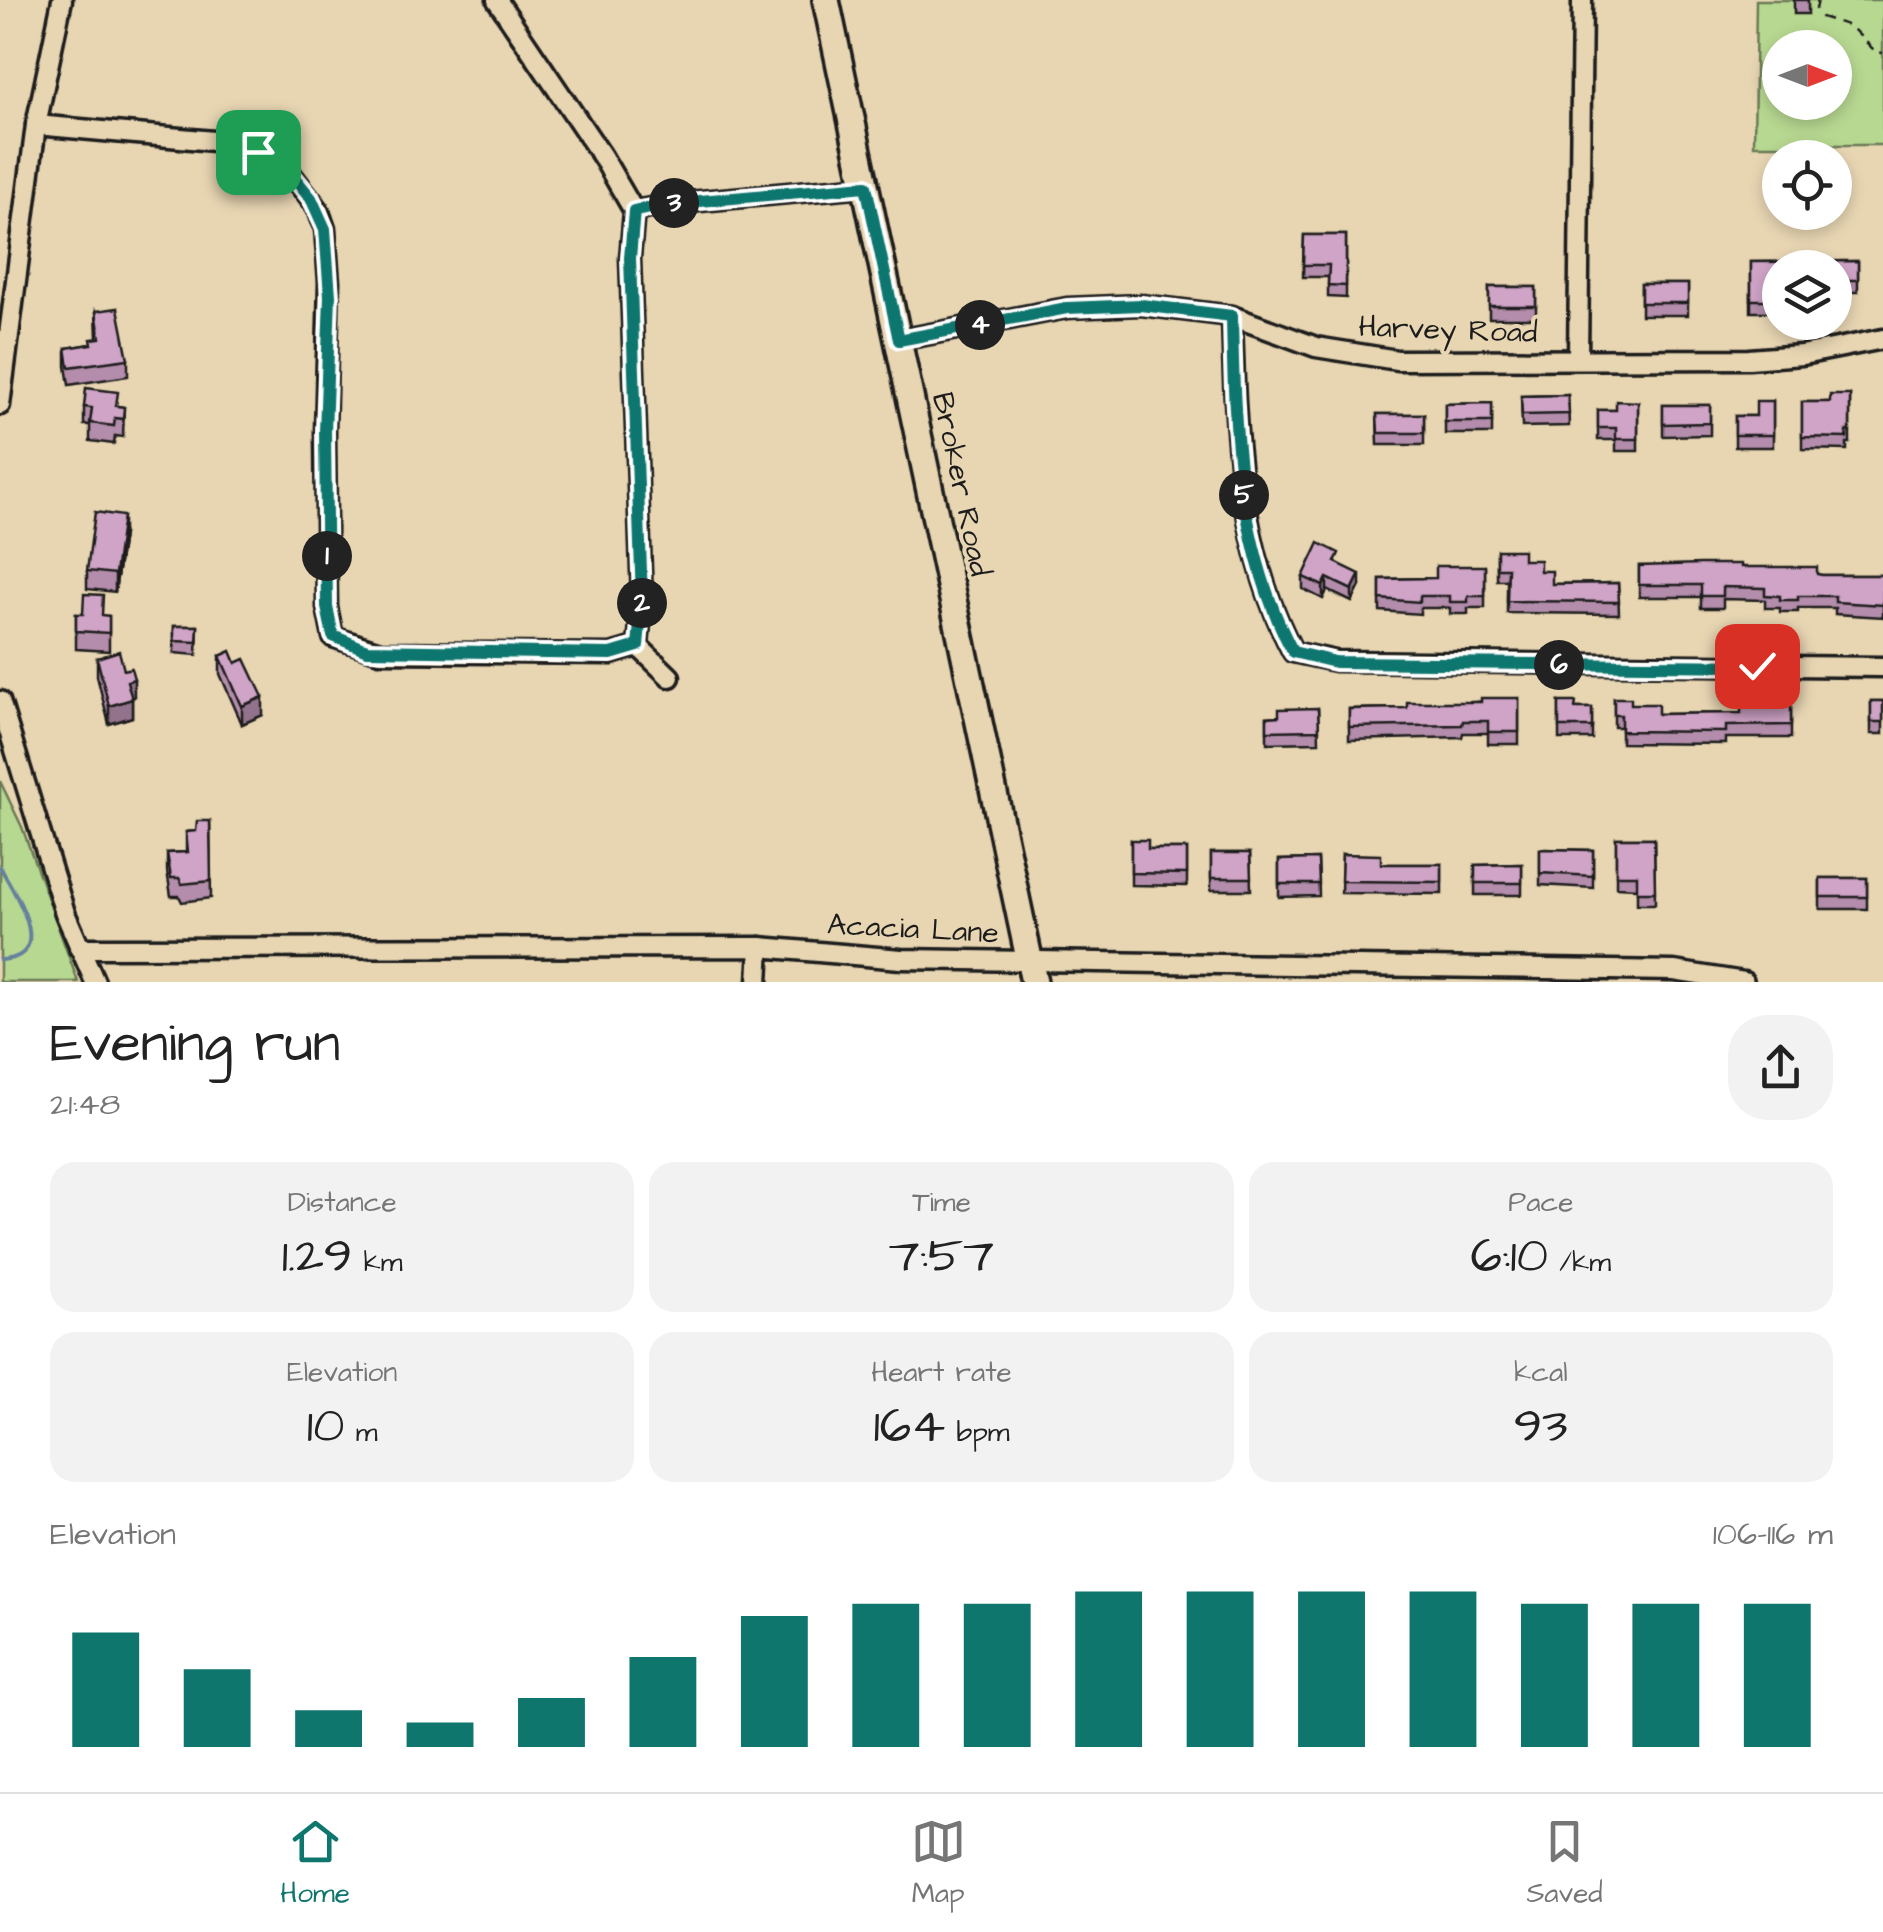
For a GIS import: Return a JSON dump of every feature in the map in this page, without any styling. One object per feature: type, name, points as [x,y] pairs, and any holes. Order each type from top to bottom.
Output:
[{"type":"street","points":[[0,405],[36,125],[62,0]]},
{"type":"street","points":[[497,0],[602,156],[634,211],[630,258],[642,600],[638,646]]},
{"type":"street","name":"Broker Road","points":[[826,0],[1032,972]]},
{"type":"street","points":[[1578,359],[1582,0]]},
{"type":"street","points":[[36,125],[220,140],[258,152],[287,169],[311,198],[325,229],[328,250],[327,607],[333,636],[380,652],[611,654],[638,646]]},
{"type":"street","points":[[634,211],[678,203],[866,186]]},
{"type":"street","name":"Harvey Road","points":[[899,340],[1067,308],[1141,305],[1232,316],[1316,347],[1396,360],[1749,360],[1802,356],[1883,339]]},
{"type":"street","points":[[1232,316],[1234,413],[1242,485],[1273,614],[1293,652],[1335,662],[1883,666]]},
{"type":"street","points":[[638,646],[670,677]]},
{"type":"street","points":[[0,701],[79,948],[96,982]]},
{"type":"street","points":[[758,982],[760,947]]},
{"type":"street","name":"Acacia Lane","points":[[79,948],[760,947],[1032,972],[1450,975],[1674,971],[1744,982]]},
{"type":"path","points":[[1818,0],[1816,10],[1821,18],[1850,26],[1876,52],[1883,54]]},
{"type":"green space","points":[[1756,0],[1883,0],[1883,145],[1852,145],[1852,140],[1762,140],[1762,145],[1754,145]]},
{"type":"green space","points":[[0,781],[22,827],[78,982],[0,982]]},
{"type":"building","points":[[1304,235],[1346,235],[1346,286],[1328,285],[1329,265],[1303,265]]},
{"type":"building","points":[[1852,261],[1858,261],[1858,280],[1852,280]]},
{"type":"building","points":[[1751,262],[1762,262],[1762,300],[1751,300]]},
{"type":"building","points":[[1641,284],[1688,284],[1688,303],[1641,303]]},
{"type":"building","points":[[1489,287],[1536,287],[1536,306],[1489,306]]},
{"type":"building","points":[[118,308],[128,359],[69,367],[66,348],[92,344],[91,339],[100,338],[96,311]]},
{"type":"building","points":[[86,388],[118,392],[116,406],[124,407],[123,419],[115,418],[114,426],[90,423],[92,408],[84,407]]},
{"type":"building","points":[[1568,395],[1569,414],[1522,415],[1521,396]]},
{"type":"building","points":[[1830,395],[1850,395],[1847,438],[1802,437],[1802,402],[1830,402]]},
{"type":"building","points":[[1616,401],[1638,402],[1638,439],[1616,439],[1616,428],[1598,428],[1598,410],[1616,410]]},
{"type":"building","points":[[1756,401],[1773,401],[1773,435],[1735,435],[1735,416],[1756,416]]},
{"type":"building","points":[[1492,403],[1492,422],[1445,422],[1445,404]]},
{"type":"building","points":[[1663,405],[1710,405],[1710,423],[1663,424]]},
{"type":"building","points":[[1377,414],[1424,414],[1424,433],[1378,433]]},
{"type":"building","points":[[95,512],[123,516],[115,574],[87,571]]},
{"type":"building","points":[[1319,543],[1339,553],[1335,562],[1360,574],[1352,590],[1327,578],[1323,586],[1303,577]]},
{"type":"building","points":[[1497,550],[1523,550],[1523,560],[1540,560],[1540,571],[1552,571],[1552,584],[1618,583],[1619,602],[1507,601],[1508,568],[1497,568]]},
{"type":"building","points":[[1436,566],[1485,566],[1485,596],[1468,596],[1468,602],[1450,602],[1450,596],[1420,596],[1420,602],[1380,599],[1380,579],[1436,578]]},
{"type":"building","points":[[1639,566],[1817,567],[1817,574],[1822,575],[1883,575],[1883,605],[1835,602],[1835,596],[1780,600],[1780,596],[1765,595],[1765,588],[1723,587],[1723,596],[1701,596],[1701,585],[1639,585]]},
{"type":"building","points":[[84,594],[103,595],[102,615],[109,616],[109,633],[76,631],[76,614],[83,614]]},
{"type":"building","points":[[174,626],[198,626],[197,642],[174,641]]},
{"type":"building","points":[[119,651],[124,670],[131,668],[134,679],[127,681],[132,699],[109,706],[97,658]]},
{"type":"building","points":[[231,651],[236,663],[245,659],[263,697],[242,706],[220,656]]},
{"type":"building","points":[[1481,698],[1519,698],[1519,732],[1488,732],[1488,721],[1349,727],[1349,709],[1407,708],[1407,702],[1481,702]]},
{"type":"building","points":[[1614,698],[1631,698],[1631,704],[1658,704],[1658,714],[1741,713],[1741,704],[1791,700],[1791,725],[1726,726],[1726,732],[1621,731],[1621,715],[1614,715]]},
{"type":"building","points":[[1871,701],[1883,701],[1883,722],[1871,722]]},
{"type":"building","points":[[1559,702],[1576,702],[1575,708],[1592,708],[1592,727],[1559,727]]},
{"type":"building","points":[[1318,708],[1319,730],[1267,731],[1267,717],[1279,716],[1279,709]]},
{"type":"building","points":[[197,821],[210,821],[211,881],[182,884],[179,878],[171,878],[167,853],[188,852],[186,832],[196,831]]},
{"type":"building","points":[[1616,838],[1654,838],[1655,892],[1637,892],[1637,875],[1616,875]]},
{"type":"building","points":[[1131,840],[1148,840],[1148,849],[1187,849],[1187,874],[1131,873]]},
{"type":"building","points":[[1540,849],[1593,850],[1593,876],[1540,873]]},
{"type":"building","points":[[1211,853],[1250,853],[1251,878],[1211,878]]},
{"type":"building","points":[[1342,854],[1381,855],[1381,864],[1442,864],[1442,882],[1341,881]]},
{"type":"building","points":[[1318,859],[1319,884],[1279,884],[1279,860]]},
{"type":"building","points":[[1522,864],[1522,883],[1475,883],[1475,865]]},
{"type":"building","points":[[1820,878],[1867,878],[1867,897],[1820,897]]},
{"type":"waterway","points":[[0,867],[22,907],[29,937],[27,948],[17,956],[0,960]]},
{"type":"route","points":[[258,152],[287,169],[318,209],[325,229],[330,296],[325,432],[327,607],[333,636],[367,650],[611,654],[638,646],[642,600],[630,258],[634,211],[678,203],[866,186],[899,340],[1067,308],[1141,305],[1232,316],[1234,413],[1242,485],[1273,614],[1293,652],[1335,662],[1757,666]]}]
